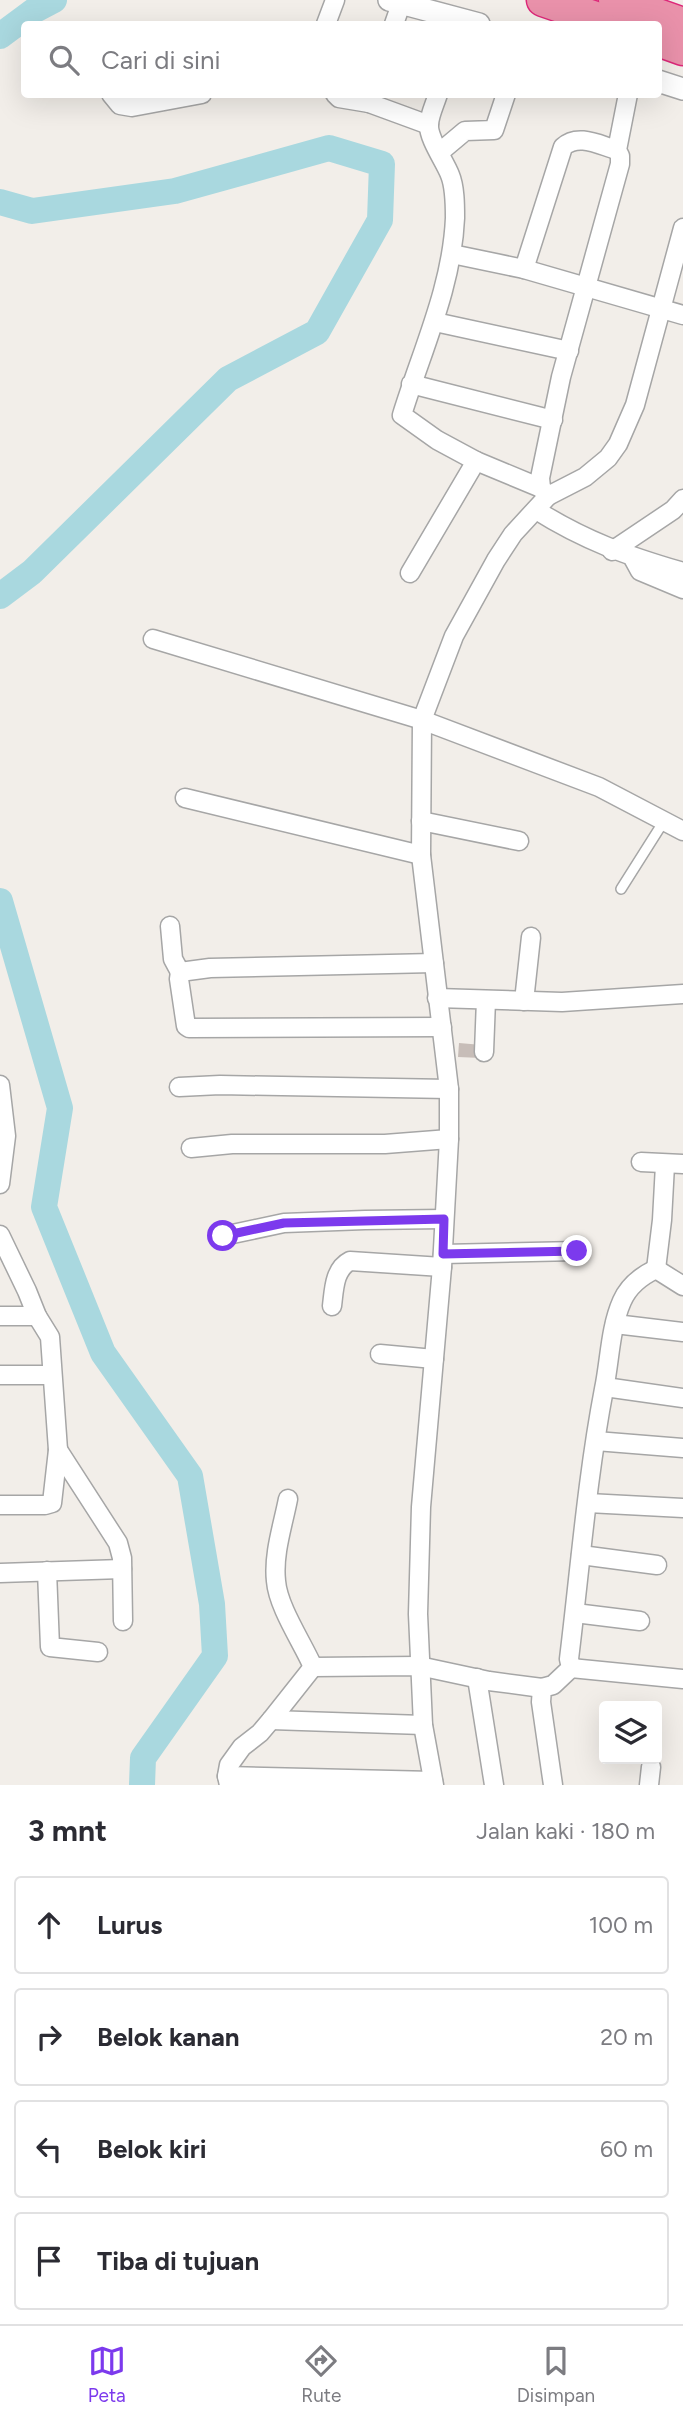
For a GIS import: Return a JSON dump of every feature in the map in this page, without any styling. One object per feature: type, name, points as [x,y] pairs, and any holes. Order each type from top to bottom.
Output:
[{"type":"highway","points":[[543,0],[604,21]]},
{"type":"highway","points":[[615,0],[683,24]]},
{"type":"highway","points":[[662,41],[683,49]]},
{"type":"street","points":[[327,21],[335,0]]},
{"type":"street","points":[[394,21],[395,2],[460,21]]},
{"type":"street","points":[[662,82],[683,89]]},
{"type":"street","points":[[114,98],[120,105],[132,107],[180,98]]},
{"type":"street","points":[[339,98],[370,99],[429,125]]},
{"type":"street","points":[[437,98],[429,125],[452,178],[455,214],[452,254],[435,322],[402,415],[437,440],[476,461],[544,492],[584,477],[608,458],[618,444],[635,405],[663,310],[683,228]]},
{"type":"street","points":[[440,152],[465,131],[494,130],[505,98]]},
{"type":"street","points":[[313,1667],[260,1733],[242,1746],[229,1765],[228,1780],[433,1783],[424,1725],[418,1614],[421,1507],[442,1261],[449,1089],[421,855],[422,720],[454,636],[496,561],[513,534],[536,510],[544,492],[540,478],[561,377],[620,164],[617,150],[627,98]]},
{"type":"street","points":[[524,269],[562,147],[577,139],[617,150]]},
{"type":"street","points":[[452,254],[524,269],[683,315]]},
{"type":"street","points":[[435,322],[569,351]]},
{"type":"street","points":[[411,384],[554,420]]},
{"type":"street","points":[[410,573],[476,461]]},
{"type":"street","points":[[612,551],[680,507]]},
{"type":"street","points":[[536,510],[572,532],[612,551],[683,572]]},
{"type":"street","points":[[633,558],[640,571],[683,589]]},
{"type":"street","points":[[153,639],[422,720],[599,787],[683,831]]},
{"type":"street","points":[[185,797],[421,855]]},
{"type":"street","points":[[421,821],[519,841]]},
{"type":"street","points":[[170,926],[173,959],[180,972],[186,1026],[189,1028],[442,1027]]},
{"type":"street","points":[[524,1001],[531,937]]},
{"type":"street","points":[[180,972],[210,968],[434,963]]},
{"type":"street","points":[[437,998],[606,1000],[683,994]]},
{"type":"street","points":[[484,1052],[486,999]]},
{"type":"street","points":[[0,1085],[6,1136],[0,1184]]},
{"type":"street","points":[[179,1087],[220,1085],[449,1089]]},
{"type":"street","points":[[191,1149],[232,1144],[385,1144],[449,1139]]},
{"type":"street","points":[[641,1162],[674,1165],[656,1269]]},
{"type":"street","points":[[223,1236],[284,1223],[444,1219]]},
{"type":"street","points":[[0,1238],[37,1316],[50,1337],[58,1450],[52,1503],[45,1506],[0,1505]]},
{"type":"street","points":[[332,1306],[337,1275],[342,1265],[350,1261],[442,1261],[577,1251]]},
{"type":"street","points":[[656,1269],[683,1286]]},
{"type":"street","points":[[570,1668],[581,1555],[615,1324],[626,1294],[636,1281],[656,1269]]},
{"type":"street","points":[[0,1315],[37,1316]]},
{"type":"street","points":[[615,1324],[683,1332]]},
{"type":"street","points":[[380,1354],[434,1359]]},
{"type":"street","points":[[0,1375],[52,1375]]},
{"type":"street","points":[[605,1387],[683,1398]]},
{"type":"street","points":[[596,1441],[683,1448]]},
{"type":"street","points":[[58,1450],[118,1543],[122,1558],[122,1621]]},
{"type":"street","points":[[288,1499],[276,1583],[280,1600],[313,1667]]},
{"type":"street","points":[[588,1503],[683,1508]]},
{"type":"street","points":[[581,1555],[657,1565]]},
{"type":"street","points":[[0,1573],[122,1569]]},
{"type":"street","points":[[47,1572],[50,1647],[98,1653]]},
{"type":"street","points":[[575,1613],[640,1621]]},
{"type":"street","points":[[313,1667],[419,1666],[542,1688],[553,1685],[570,1668]]},
{"type":"street","points":[[570,1668],[683,1679]]},
{"type":"street","points":[[477,1678],[494,1785]]},
{"type":"street","points":[[542,1688],[541,1702],[553,1785]]},
{"type":"street","points":[[271,1720],[424,1725]]},
{"type":"lane","points":[[621,889],[664,821]]},
{"type":"building","points":[[459,1043],[482,1045],[481,1058],[458,1057]]},
{"type":"waterway","points":[[0,36],[35,10],[54,0]]},
{"type":"waterway","points":[[0,202],[32,211],[175,191],[329,148],[382,164],[380,220],[317,332],[228,379],[32,572],[0,596]]},
{"type":"waterway","points":[[0,901],[60,1108],[44,1207],[103,1353],[190,1476],[212,1604],[215,1656],[143,1758],[142,1785]]},
{"type":"route","points":[[223,1236],[284,1223],[444,1219],[443,1254],[577,1251]]}]
